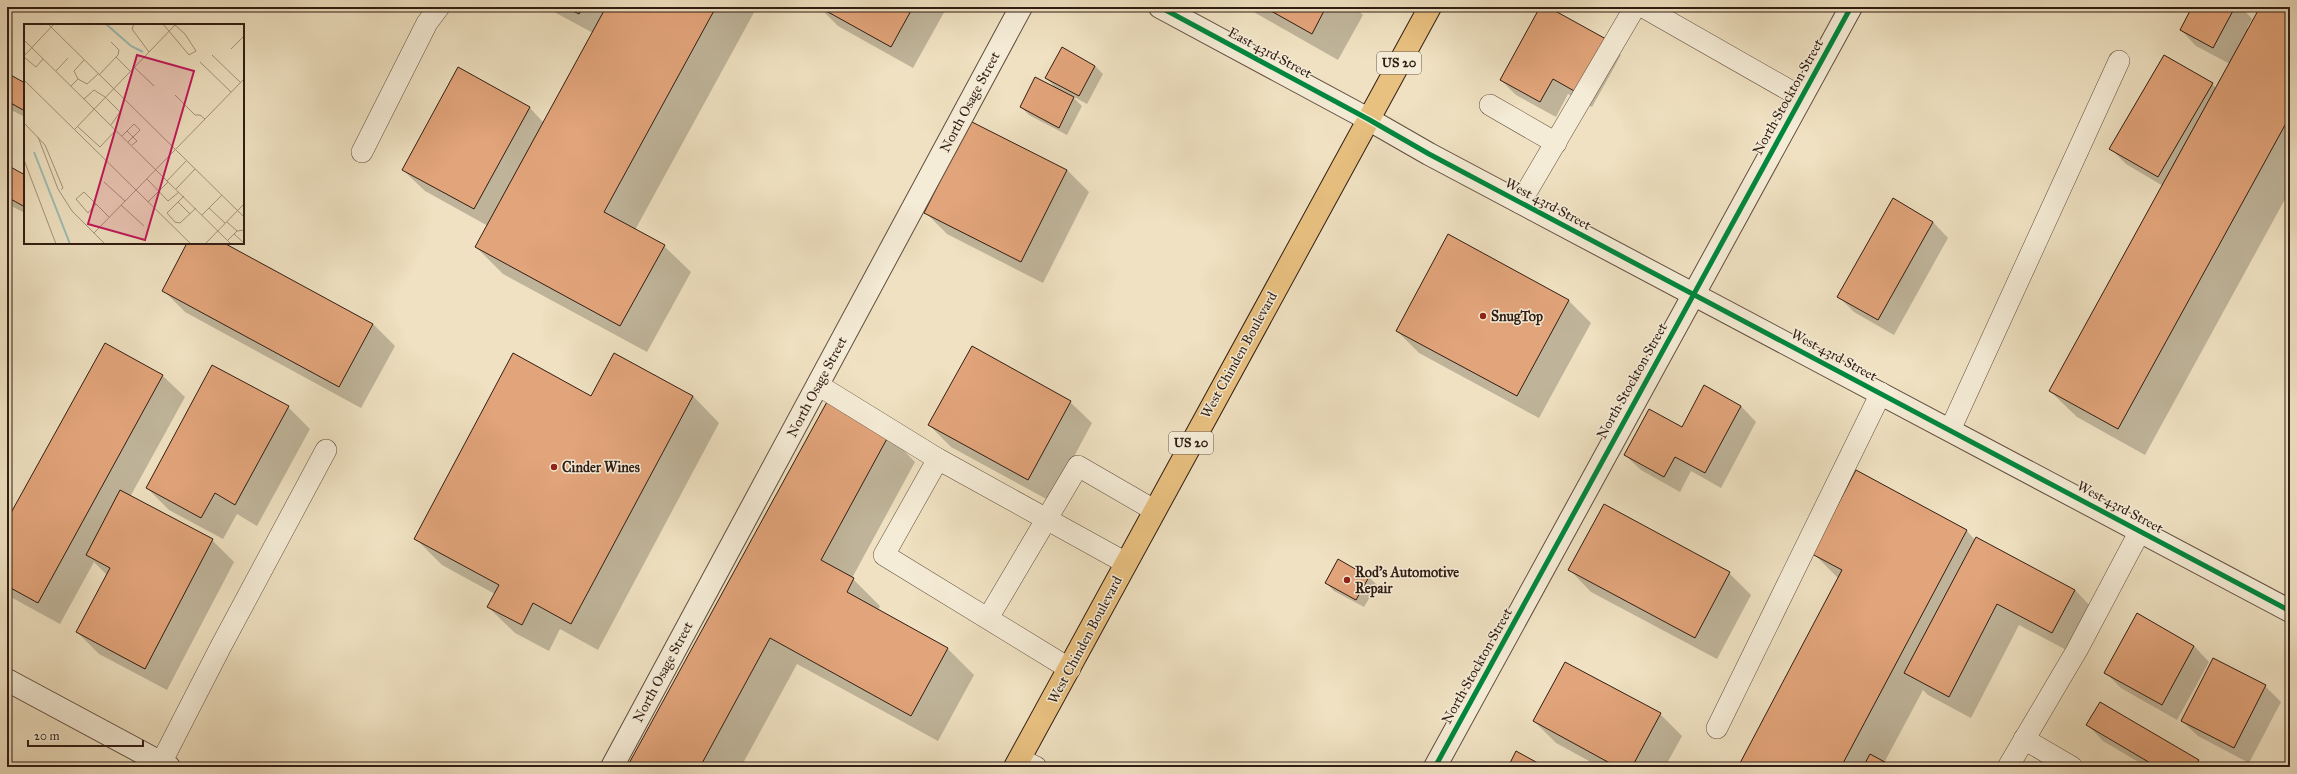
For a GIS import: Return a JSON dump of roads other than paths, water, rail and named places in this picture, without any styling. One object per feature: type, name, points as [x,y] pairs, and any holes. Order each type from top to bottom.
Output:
[{"type":"main road","name":"West Chinden Boulevard","points":[[1023,764],[1070,669],[1154,510],[1430,7]]},
{"type":"street","name":"North Osage Street","points":[[612,767],[1021,7]]},
{"type":"street","name":"East 43rd Street","points":[[1160,7],[1368,119]]},
{"type":"street","name":"North Stockton Street","points":[[1435,767],[1851,7]]},
{"type":"street","name":"West 43rd Street","points":[[1368,119],[1520,203],[2290,611]]},
{"type":"street","points":[[7,680],[165,765]]},
{"type":"lane","points":[[362,152],[428,23],[439,7]]},
{"type":"lane","points":[[1520,203],[1636,7]]},
{"type":"lane","points":[[1643,7],[1801,97]]},
{"type":"lane","points":[[1950,430],[2119,61]]},
{"type":"lane","points":[[1490,105],[1556,143]]},
{"type":"lane","points":[[818,385],[938,459],[1045,520],[1126,563]]},
{"type":"lane","points":[[1717,728],[1881,393]]},
{"type":"lane","points":[[165,765],[220,648],[326,450]]},
{"type":"lane","points":[[938,459],[884,555],[1070,669]]},
{"type":"lane","points":[[988,618],[1078,466],[1154,510]]},
{"type":"lane","points":[[2008,767],[2077,650],[2140,531]]},
{"type":"lane","points":[[2024,739],[2072,767]]},
{"type":"place","name":"SnugTop","points":[[1483,316]]},
{"type":"place","name":"Cinder Wines","points":[[554,467]]},
{"type":"place","name":"Rod's Automotive Repair","points":[[1347,580]]}]
